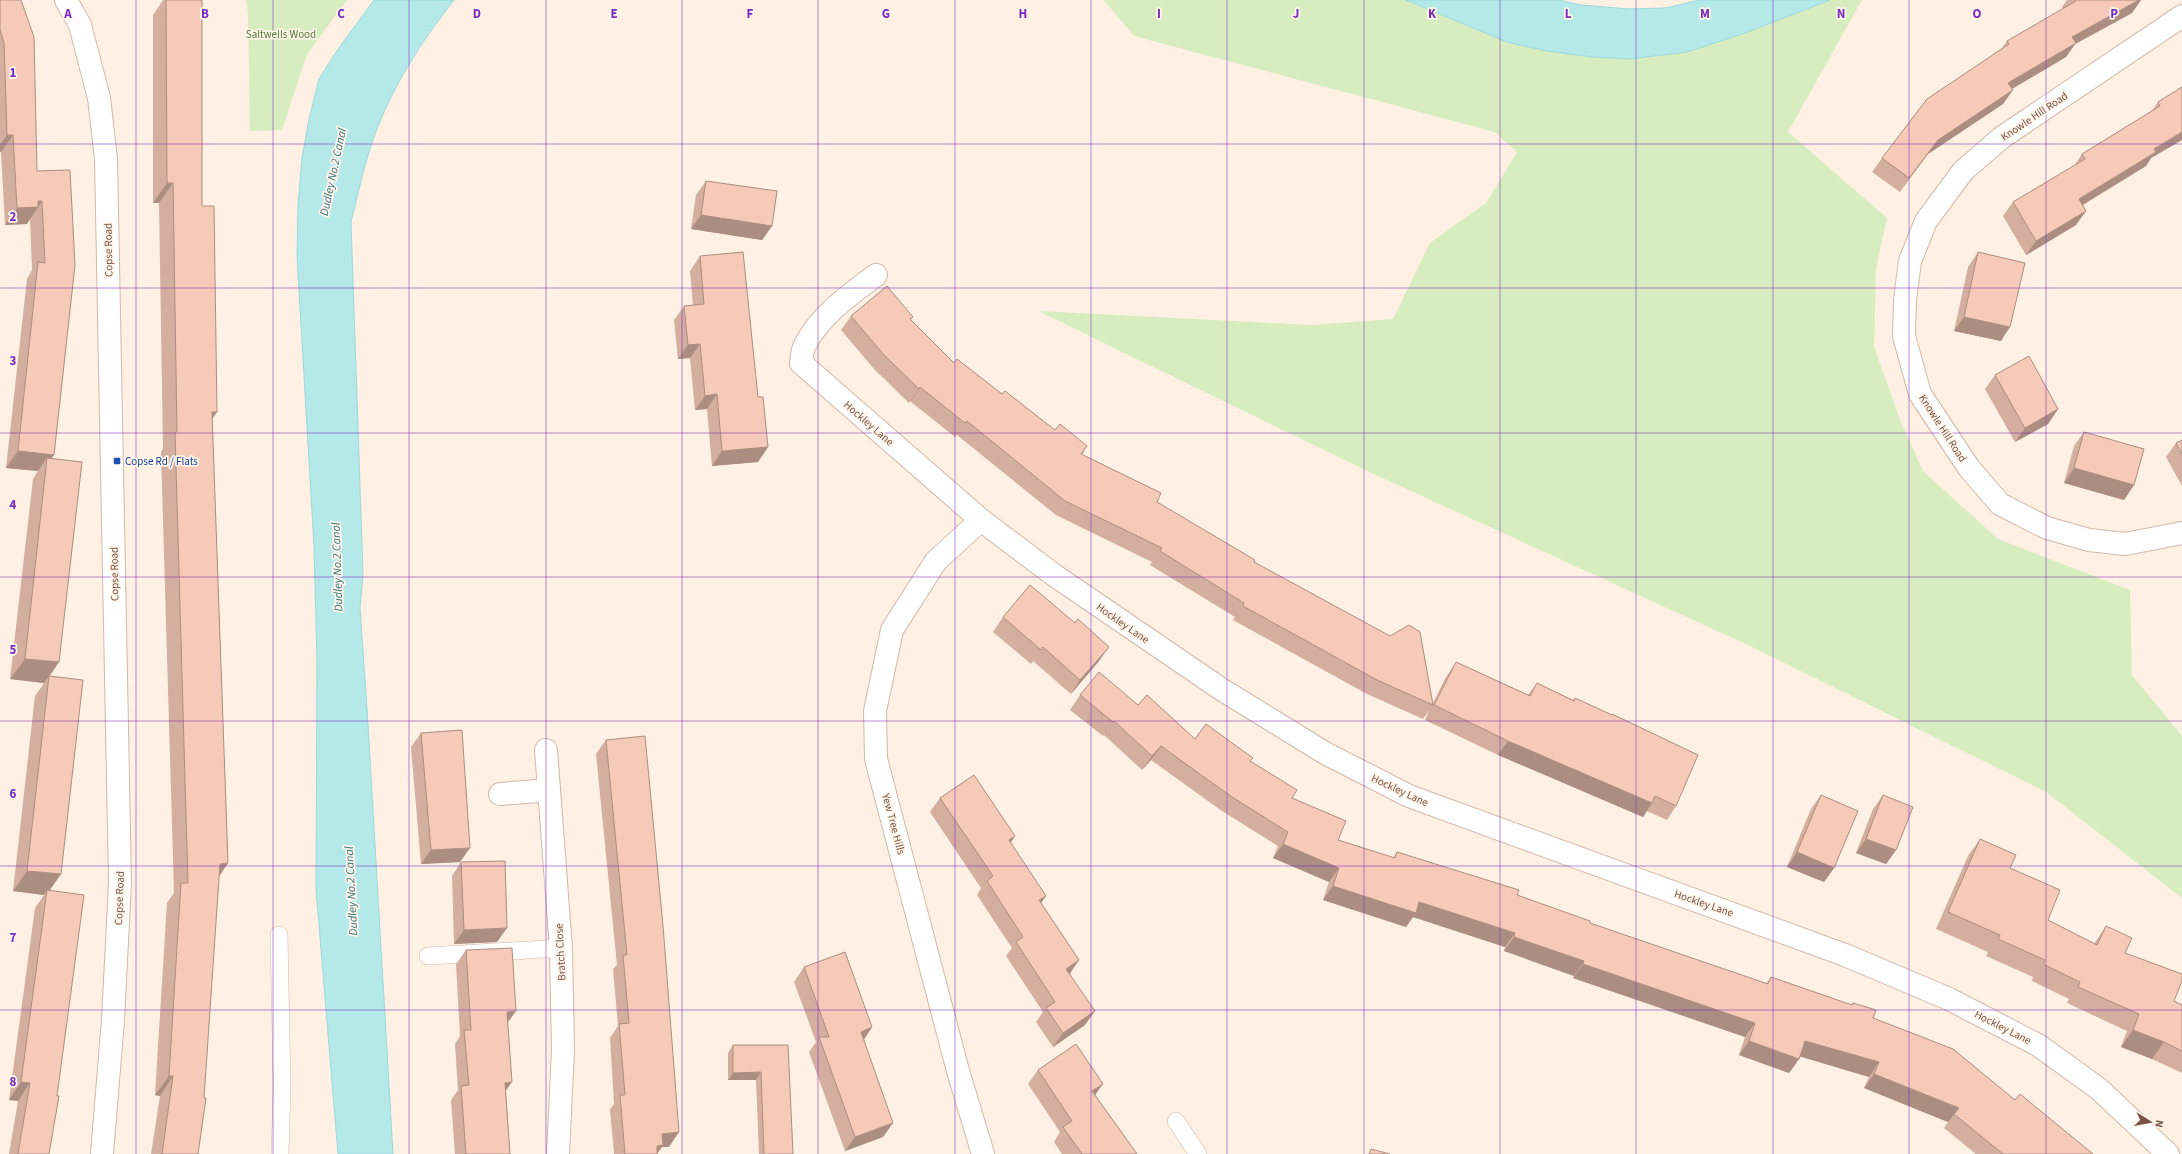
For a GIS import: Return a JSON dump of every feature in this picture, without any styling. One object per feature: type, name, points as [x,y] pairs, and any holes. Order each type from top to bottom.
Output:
[{"type":"street","name":"Copse Road","points":[[66,0],[80,25],[99,98],[106,159],[120,883],[113,1020],[102,1154]]},
{"type":"street","name":"Knowle Hill Road","points":[[2182,16],[2001,138],[1963,171],[1926,221],[1910,261],[1905,300],[1904,336],[1920,394],[1969,468],[2000,504],[2048,528],[2089,540],[2125,544],[2182,533]]},
{"type":"street","name":"Hockley Lane","points":[[876,275],[840,303],[821,323],[804,345],[801,363],[981,520],[1054,575],[1152,643],[1221,689],[1325,753],[1409,796],[1844,954],[1949,999],[2038,1044],[2099,1089],[2168,1154]]},
{"type":"street","name":"Yew Tree Hills","points":[[981,520],[936,561],[892,630],[875,711],[876,759],[958,1071],[983,1154]]},
{"type":"street","name":"Bratch Close","points":[[546,750],[561,948],[563,1050],[558,1154]]},
{"type":"street","points":[[500,794],[549,790]]},
{"type":"lane","points":[[279,935],[282,1088],[280,1154]]},
{"type":"lane","points":[[428,956],[561,948]]},
{"type":"lane","points":[[1176,1121],[1198,1154]]},
{"type":"green space","name":"Saltwells Wood","points":[[246,0],[347,0],[307,54],[282,130],[250,131],[248,13]]},
{"type":"green space","points":[[1104,0],[1406,0],[1507,42],[1547,51],[1592,57],[1630,59],[1687,52],[1748,32],[1830,0],[1862,0],[1788,132],[1887,218],[1876,269],[1874,346],[1900,420],[1923,471],[1998,539],[2130,590],[2132,675],[2182,736],[2182,898],[2046,792],[1748,645],[1365,470],[1038,311],[1311,325],[1393,319],[1430,243],[1486,203],[1517,152],[1495,132],[1134,36]]},
{"type":"water","name":"Dudley No.2 Canal","points":[[374,0],[454,0],[430,32],[408,66],[389,100],[370,148],[351,222],[363,574],[360,608],[393,1154],[338,1154],[316,889],[317,661],[314,546],[297,256],[298,206],[302,158],[309,119],[319,79],[338,49]]},
{"type":"water","points":[[1406,0],[1559,0],[1581,5],[1629,9],[1666,8],[1699,0],[1830,0],[1748,32],[1687,52],[1630,59],[1592,57],[1547,51],[1507,42]]},
{"type":"building","points":[[0,0],[21,0],[34,37],[37,171],[70,170],[75,265],[54,455],[18,451],[38,262],[45,263],[42,201],[38,201],[38,207],[17,208],[13,135],[7,135],[4,43],[0,30]]},
{"type":"building","points":[[166,0],[202,0],[202,206],[214,206],[217,412],[212,412],[228,863],[220,864],[204,1098],[206,1098],[198,1154],[162,1154],[173,1076],[169,1076],[181,883],[188,883],[175,432],[177,432],[173,183],[167,183]]},
{"type":"building","points":[[2075,0],[2139,0],[2072,37],[2076,43],[2008,83],[2013,90],[1938,140],[1909,178],[1882,158],[1927,99],[2009,44],[2007,41],[2076,1]]},
{"type":"building","points":[[2182,87],[2182,132],[2154,149],[2156,152],[2079,199],[2086,211],[2036,241],[2013,202],[2085,159],[2082,154],[2160,106],[2158,102]]},
{"type":"building","points":[[706,181],[777,191],[772,226],[701,215]]},
{"type":"building","points":[[743,252],[758,397],[763,397],[768,447],[722,451],[717,394],[705,396],[700,344],[688,345],[684,306],[704,304],[700,256]]},
{"type":"building","points":[[1978,252],[2025,263],[2010,327],[1964,317]]},
{"type":"building","points":[[887,286],[913,317],[910,319],[954,363],[957,359],[1002,394],[1005,391],[1055,430],[1060,424],[1087,446],[1081,454],[1161,493],[1157,502],[1255,560],[1254,562],[1390,636],[1409,625],[1420,632],[1433,705],[1377,680],[1243,606],[1244,603],[1160,551],[1162,548],[1065,501],[967,421],[965,423],[920,387],[919,389],[884,355],[851,316]]},
{"type":"building","points":[[2029,356],[2058,409],[2025,428],[1995,375]]},
{"type":"building","points":[[2084,432],[2144,449],[2134,485],[2074,468]]},
{"type":"building","points":[[2182,440],[2182,454],[2176,443]]},
{"type":"building","points":[[47,458],[82,462],[59,662],[25,659]]},
{"type":"building","points":[[1030,585],[1075,623],[1078,619],[1109,647],[1080,680],[1043,647],[1041,650],[1003,617]]},
{"type":"building","points":[[1456,662],[1530,696],[1537,683],[1574,701],[1575,698],[1612,714],[1698,755],[1676,806],[1655,796],[1652,803],[1508,741],[1434,705]]},
{"type":"building","points":[[1099,672],[1138,705],[1147,695],[1195,739],[1206,724],[1253,758],[1250,761],[1297,790],[1292,798],[1346,821],[1338,840],[1395,858],[1397,852],[1519,890],[1517,895],[1590,921],[1590,923],[1768,984],[1771,977],[1852,1005],[1853,1003],[1876,1010],[1873,1018],[1953,1049],[2015,1100],[2020,1094],[2093,1154],[2003,1154],[1954,1114],[1959,1108],[1874,1074],[1879,1062],[1805,1041],[1799,1059],[1749,1041],[1755,1023],[1583,964],[1584,961],[1514,937],[1515,933],[1419,902],[1416,913],[1333,886],[1339,868],[1283,844],[1288,832],[1232,797],[1161,746],[1152,756],[1114,721],[1113,722],[1080,695]]},
{"type":"building","points":[[49,676],[83,680],[61,874],[27,871]]},
{"type":"building","points":[[462,730],[470,848],[431,850],[421,733]]},
{"type":"building","points":[[645,736],[663,926],[679,1132],[662,1134],[663,1145],[657,1146],[657,1154],[625,1154],[620,1095],[625,1095],[619,1024],[629,1023],[623,955],[627,955],[606,740]]},
{"type":"building","points":[[974,775],[1015,836],[1009,840],[1046,896],[1039,900],[1079,960],[1066,969],[1095,1011],[1063,1033],[1046,1008],[1055,1002],[1016,942],[1023,937],[987,881],[993,876],[940,798]]},
{"type":"building","points":[[1821,795],[1858,811],[1834,868],[1797,852]]},
{"type":"building","points":[[1883,795],[1913,807],[1896,850],[1866,839]]},
{"type":"building","points":[[1980,839],[2016,855],[2010,868],[2060,890],[2048,920],[2097,945],[2106,926],[2132,938],[2125,953],[2182,974],[2182,981],[2174,1001],[2182,1005],[2182,1051],[2133,1030],[2139,1014],[2078,987],[2080,982],[2043,964],[2045,960],[1998,939],[2000,935],[1948,912]]},
{"type":"building","points":[[505,861],[507,928],[464,930],[461,862]]},
{"type":"building","points":[[47,890],[84,895],[57,1096],[59,1096],[49,1154],[18,1154],[30,1083],[21,1082]]},
{"type":"building","points":[[512,948],[516,1011],[507,1012],[512,1082],[505,1083],[510,1154],[466,1154],[461,1086],[469,1085],[464,1030],[471,1030],[466,950]]},
{"type":"building","points":[[845,952],[872,1027],[861,1032],[893,1123],[855,1137],[819,1037],[829,1037],[804,967]]},
{"type":"building","points":[[1076,1044],[1103,1084],[1092,1091],[1137,1154],[1082,1154],[1063,1127],[1072,1121],[1038,1070]]},
{"type":"building","points":[[733,1045],[788,1045],[793,1154],[764,1154],[761,1072],[733,1073]]},
{"type":"building","points":[[1371,1149],[1390,1154],[1369,1154]]},
{"type":"place","name":"Copse Rd / Flats","points":[[117,461]]}]
